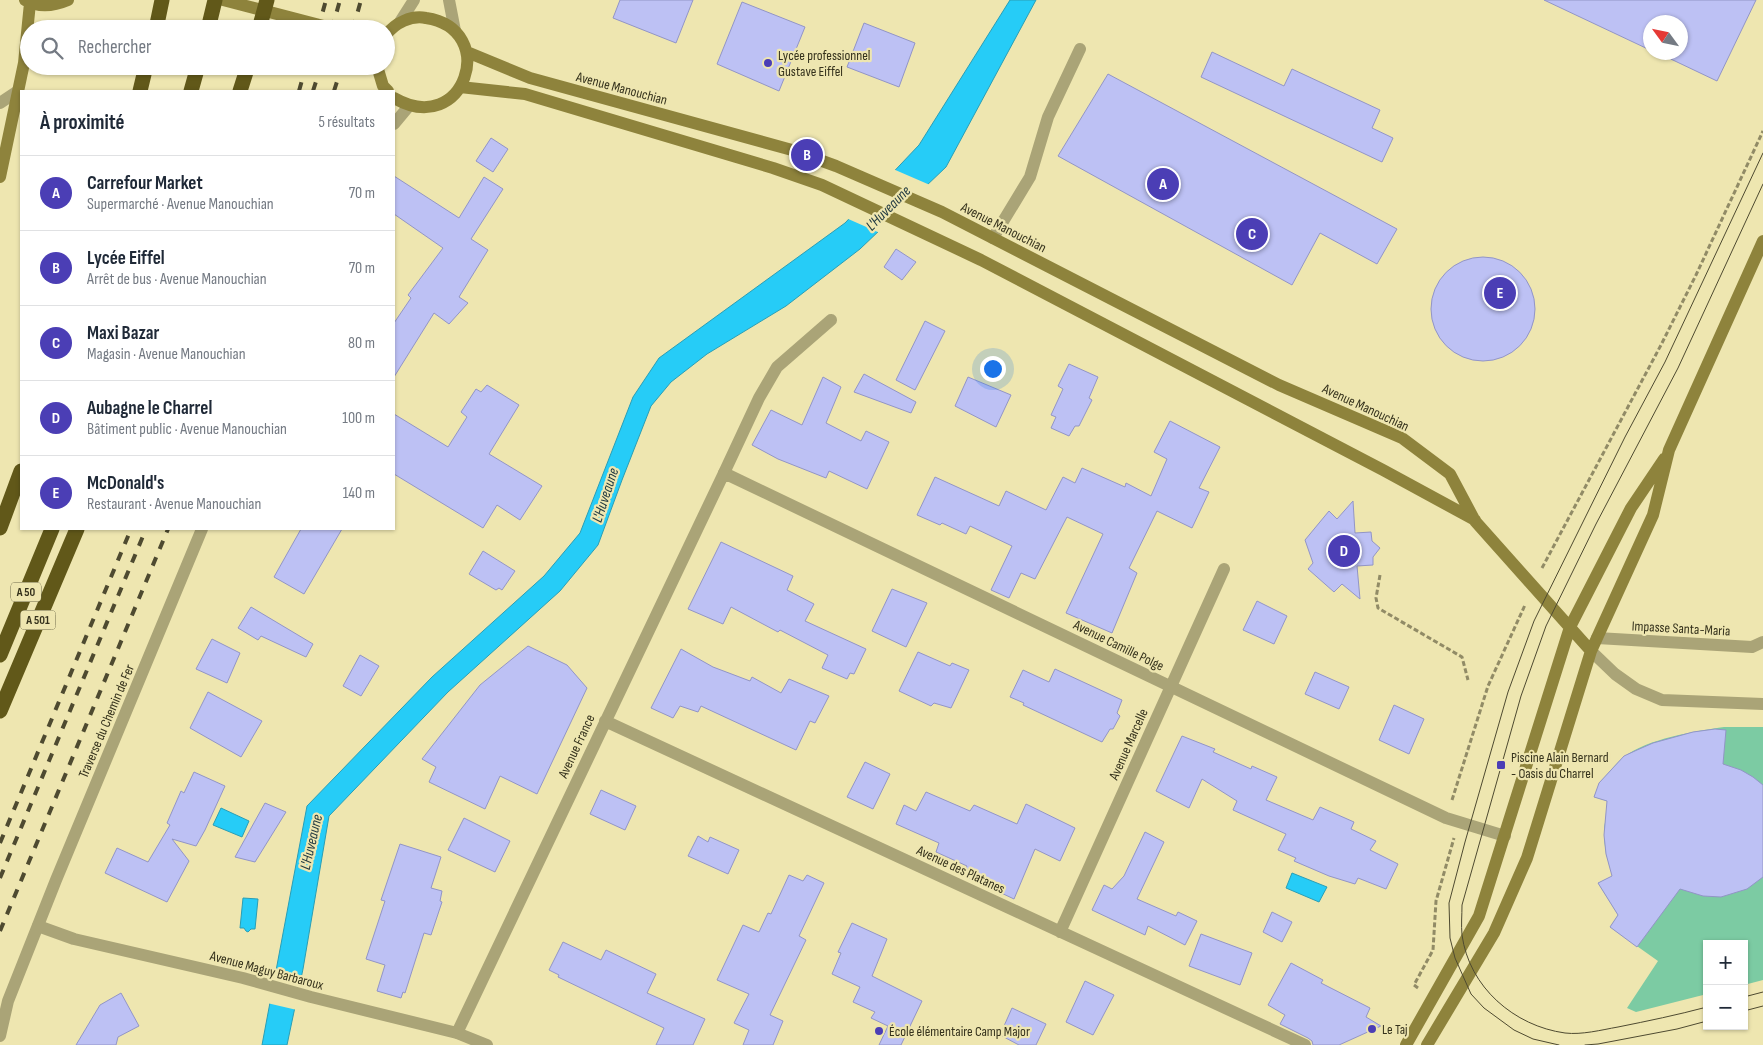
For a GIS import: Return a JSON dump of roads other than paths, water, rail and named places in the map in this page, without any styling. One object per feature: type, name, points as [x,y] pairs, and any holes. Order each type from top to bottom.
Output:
[{"type":"highway","points":[[158,20],[162,0]]},
{"type":"highway","points":[[210,20],[215,0]]},
{"type":"highway","points":[[261,20],[267,0]]},
{"type":"highway","points":[[140,90],[144,75]]},
{"type":"highway","points":[[191,90],[195,75]]},
{"type":"highway","points":[[240,90],[245,75]]},
{"type":"highway","points":[[0,528],[20,474]]},
{"type":"highway","name":"A 50","points":[[0,656],[52,530]]},
{"type":"highway","name":"A 501","points":[[0,711],[77,530]]},
{"type":"main road","points":[[26,20],[27,1],[47,6],[57,5],[68,0]]},
{"type":"main road","points":[[223,0],[300,20]]},
{"type":"main road","points":[[395,27],[400,22],[419,17],[439,20],[455,31],[467,52],[467,71],[460,87],[450,98],[438,105],[424,108],[409,106],[395,99]]},
{"type":"main road","name":"Avenue Manouchian","points":[[467,52],[530,78],[792,150],[836,166],[942,212],[1279,385],[1402,438],[1450,474],[1475,521],[1591,651]]},
{"type":"main road","points":[[0,177],[21,75]]},
{"type":"main road","points":[[380,75],[384,89]]},
{"type":"main road","name":"Avenue Manouchian","points":[[460,87],[525,94],[773,168],[822,185],[981,260],[1340,447],[1475,521]]},
{"type":"main road","points":[[568,106],[572,90]]},
{"type":"main road","points":[[1406,1045],[1479,916],[1570,627],[1631,508],[1669,450],[1763,241]]},
{"type":"main road","points":[[1427,1045],[1494,934],[1527,858],[1591,651],[1653,515],[1669,450]]},
{"type":"street","points":[[400,22],[414,0]]},
{"type":"street","points":[[449,0],[455,31]]},
{"type":"street","points":[[993,238],[1030,177],[1048,117],[1080,49]]},
{"type":"street","points":[[0,103],[18,91]]},
{"type":"street","points":[[395,123],[409,106]]},
{"type":"street","name":"Avenue France","points":[[457,1033],[759,398],[777,367],[830,320]]},
{"type":"street","name":"Avenue Camille Polge","points":[[724,473],[1446,818],[1505,836]]},
{"type":"street","name":"Traverse du Chemin de Fer","points":[[0,1036],[8,1001],[202,530]]},
{"type":"street","name":"Avenue Marcelle","points":[[1060,932],[1224,569]]},
{"type":"street","name":"Impasse Santa-Maria","points":[[1596,638],[1752,647],[1763,642]]},
{"type":"street","points":[[1591,651],[1615,674],[1636,689],[1662,700],[1763,704]]},
{"type":"street","name":"Avenue des Platanes","points":[[605,721],[1304,1045]]},
{"type":"street","name":"Avenue Maguy Barbaroux","points":[[38,926],[74,939],[243,978],[457,1033],[488,1045]]},
{"type":"water","name":"L'Huveaune","points":[[1010,0],[1036,0],[946,167],[860,249],[786,306],[707,354],[671,382],[651,406],[598,545],[560,591],[448,692],[329,816],[303,969],[287,1045],[262,1045],[307,806],[432,677],[544,576],[580,533],[633,397],[659,358],[845,223],[919,145]]},
{"type":"water","points":[[221,808],[249,821],[242,837],[213,825]]},
{"type":"water","points":[[1292,873],[1327,887],[1319,902],[1286,888]]},
{"type":"water","points":[[243,898],[258,899],[255,929],[251,929],[248,932],[244,928],[240,928]]},
{"type":"tram line","points":[[1559,1045],[1533,1039],[1514,1030],[1484,1008],[1471,994],[1455,958],[1450,938],[1449,903],[1508,692],[1534,621],[1625,437],[1665,362],[1763,153]]},
{"type":"tram line","points":[[1703,1008],[1585,1033],[1565,1033],[1546,1029],[1528,1022],[1512,1013],[1497,1001],[1484,987],[1474,971],[1466,954],[1462,935],[1462,905],[1521,696],[1546,626],[1596,524],[1678,368],[1763,184]]},
{"type":"tram line","points":[[1748,996],[1763,992]]},
{"type":"tram line","points":[[1748,1010],[1763,1006]]},
{"type":"tram line","points":[[1585,1045],[1677,1029],[1703,1022]]},
{"type":"railway","points":[[320,20],[326,0]]},
{"type":"railway","points":[[334,20],[340,0]]},
{"type":"railway","points":[[355,20],[361,0]]},
{"type":"railway","points":[[299,90],[303,75]]},
{"type":"railway","points":[[313,90],[318,75]]},
{"type":"railway","points":[[334,90],[339,75]]},
{"type":"railway","points":[[0,843],[131,530]]},
{"type":"railway","points":[[0,878],[146,530]]},
{"type":"railway","points":[[0,931],[168,530]]},
{"type":"place","name":"Lycée professionnel Gustave Eiffel","points":[[768,63]]},
{"type":"place","name":"Lycée Eiffel","points":[[807,155]]},
{"type":"place","name":"Carrefour Market","points":[[1163,184]]},
{"type":"place","name":"Maxi Bazar","points":[[1252,234]]},
{"type":"place","name":"McDonald's","points":[[1500,293]]},
{"type":"place","name":"Aubagne le Charrel","points":[[1344,551]]},
{"type":"place","name":"Piscine Alain Bernard - Oasis du Charrel","points":[[1501,765]]},
{"type":"place","name":"Le Taj","points":[[1372,1029]]},
{"type":"place","name":"École élémentaire Camp Major","points":[[879,1031]]}]
